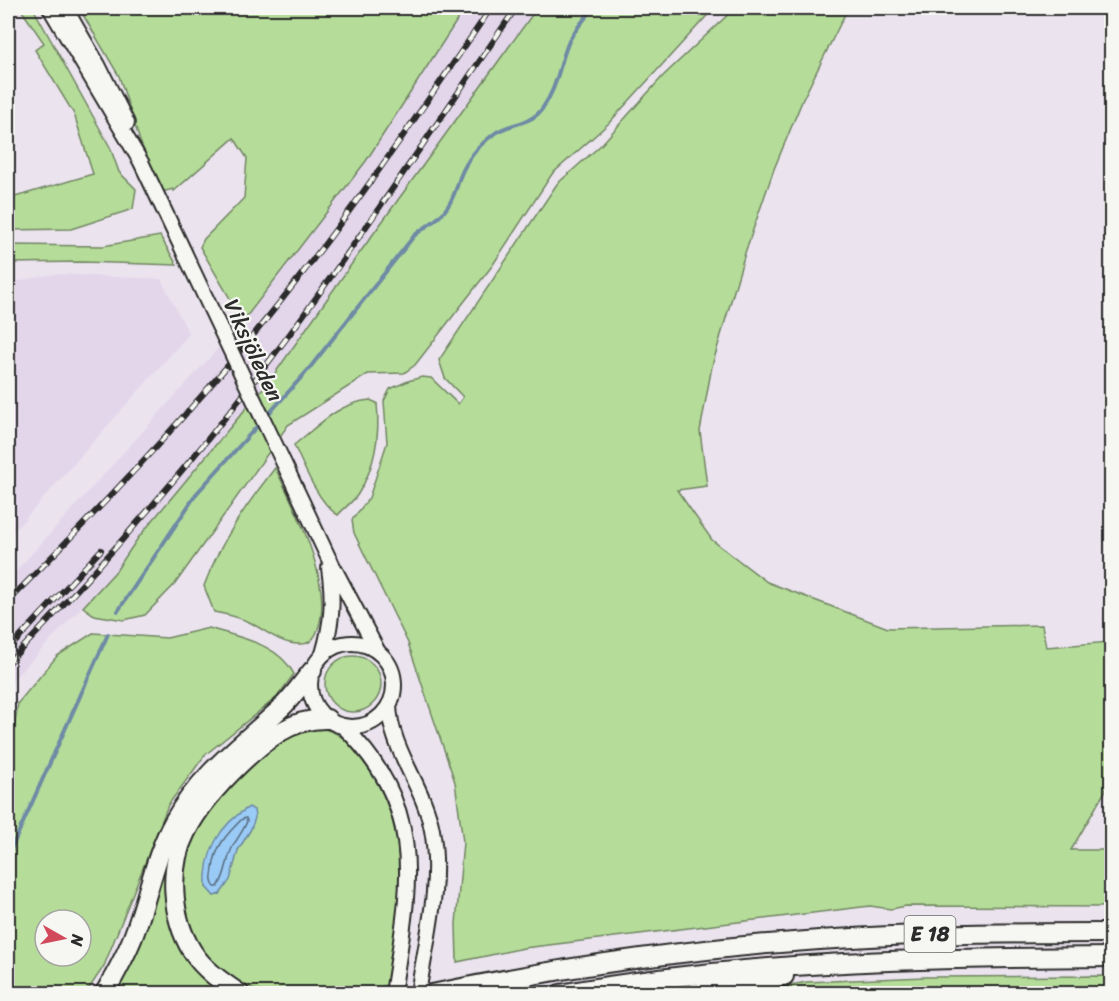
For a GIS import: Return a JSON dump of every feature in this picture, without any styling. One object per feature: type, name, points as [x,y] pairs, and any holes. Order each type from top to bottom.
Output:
[{"type":"highway","points":[[104,993],[133,938],[163,845],[174,821],[203,781],[224,758],[281,708],[312,671]]},
{"type":"highway","points":[[240,993],[219,980],[202,964],[192,951],[177,914],[174,891],[175,868],[185,833],[208,798],[256,749],[294,724],[305,720],[335,723]]},
{"type":"highway","name":"E 18","points":[[434,993],[657,955],[749,946],[950,933],[1112,933]]},
{"type":"highway","name":"E 18","points":[[560,993],[749,968],[865,960],[951,957],[1112,957]]},
{"type":"highway","points":[[689,993],[865,960]]},
{"type":"main road","name":"Viksjöleden","points":[[50,8],[141,162]]},
{"type":"main road","name":"Viksjöleden","points":[[65,8],[116,100],[141,162],[328,557],[377,650]]},
{"type":"main road","name":"Viksjöleden","points":[[323,654],[332,620],[333,603],[328,557]]},
{"type":"main road","points":[[335,723],[357,727],[370,723],[381,716],[389,705],[395,687],[393,672],[377,650],[364,644],[349,642],[335,646],[323,654],[310,678],[311,694],[317,708],[335,723],[364,746],[381,770],[392,792],[407,844],[407,901],[393,993]]},
{"type":"main road","points":[[389,705],[389,720],[394,736],[418,787],[432,830],[435,884],[418,993]]},
{"type":"shaded area","points":[[465,8],[537,8],[273,376],[138,538],[116,571],[8,685],[8,580],[243,321],[366,161]]},
{"type":"shaded area","points":[[54,274],[161,279],[189,334],[8,538],[8,283]]},
{"type":"green space","points":[[20,8],[33,8],[110,147],[119,172],[136,189],[133,209],[71,229],[8,230],[8,199],[93,174],[74,114],[35,50],[44,43]]},
{"type":"green space","points":[[79,8],[465,8],[366,161],[243,321],[200,247],[204,239],[244,198],[247,158],[234,138],[174,191],[173,189],[161,192],[140,141],[119,76]]},
{"type":"green space","points":[[537,8],[714,8],[608,124],[552,174],[492,266],[415,365],[404,373],[368,374],[288,425],[175,584],[145,615],[124,620],[94,615],[83,607],[116,571],[138,538],[273,376]]},
{"type":"green space","points":[[735,8],[848,8],[803,99],[774,169],[745,253],[712,366],[700,431],[707,486],[677,490],[712,540],[767,582],[888,628],[1042,625],[1046,647],[1111,642],[1111,781],[1071,850],[1111,850],[1111,907],[906,906],[891,909],[870,906],[524,948],[457,962],[456,924],[463,842],[455,782],[408,643],[354,533],[352,520],[369,498],[387,443],[384,401],[390,389],[422,377],[431,378],[458,404],[463,397],[445,378],[439,360],[557,184],[601,145],[663,76]]},
{"type":"green space","points":[[160,236],[177,265],[82,262],[8,263],[8,245],[103,246]]},
{"type":"green space","points":[[370,400],[377,403],[378,415],[377,438],[369,473],[354,500],[338,515],[331,510],[318,493],[294,445],[338,411]]},
{"type":"green space","points":[[275,468],[302,524],[317,569],[321,590],[322,611],[318,629],[311,640],[303,644],[285,642],[245,620],[214,612],[204,586],[235,524]]},
{"type":"green space","points":[[209,628],[268,648],[287,664],[294,674],[277,697],[205,755],[168,805],[104,966],[86,993],[8,993],[8,769],[18,703],[57,656],[93,633],[167,638]]},
{"type":"green space","points":[[353,656],[364,658],[373,664],[379,673],[381,684],[379,695],[373,704],[364,710],[353,712],[342,710],[333,704],[327,695],[325,684],[327,673],[333,664],[342,658]]},
{"type":"green space","points":[[320,728],[334,733],[344,739],[362,760],[379,786],[390,813],[397,841],[399,897],[387,985],[354,994],[267,993],[249,988],[226,975],[201,949],[185,919],[179,890],[188,840],[221,791],[255,760],[289,736],[307,729]],"holes":[[[251,829],[238,850],[230,879],[220,894],[214,896],[206,887],[206,881]]]},
{"type":"green space","points":[[168,851],[170,910],[226,993],[113,994],[137,951]]},
{"type":"green space","points":[[1112,976],[1111,994],[739,994],[807,982],[925,977]]},
{"type":"water","points":[[249,807],[254,810],[255,818],[251,829],[238,850],[230,880],[220,894],[214,896],[206,887],[211,851],[229,822]]},
{"type":"waterway","points":[[265,418],[308,370],[414,236],[445,211],[454,196],[466,164],[478,148],[500,130],[532,118],[542,109],[555,84],[569,41],[593,8]]},
{"type":"waterway","points":[[118,611],[197,493],[260,423]]},
{"type":"waterway","points":[[8,856],[108,634]]},
{"type":"railway","points":[[8,601],[142,462],[268,317],[355,203],[491,8]]},
{"type":"railway","points":[[8,663],[152,506],[254,381],[345,257],[516,8]]},
{"type":"railway","points":[[8,650],[101,550]]}]
